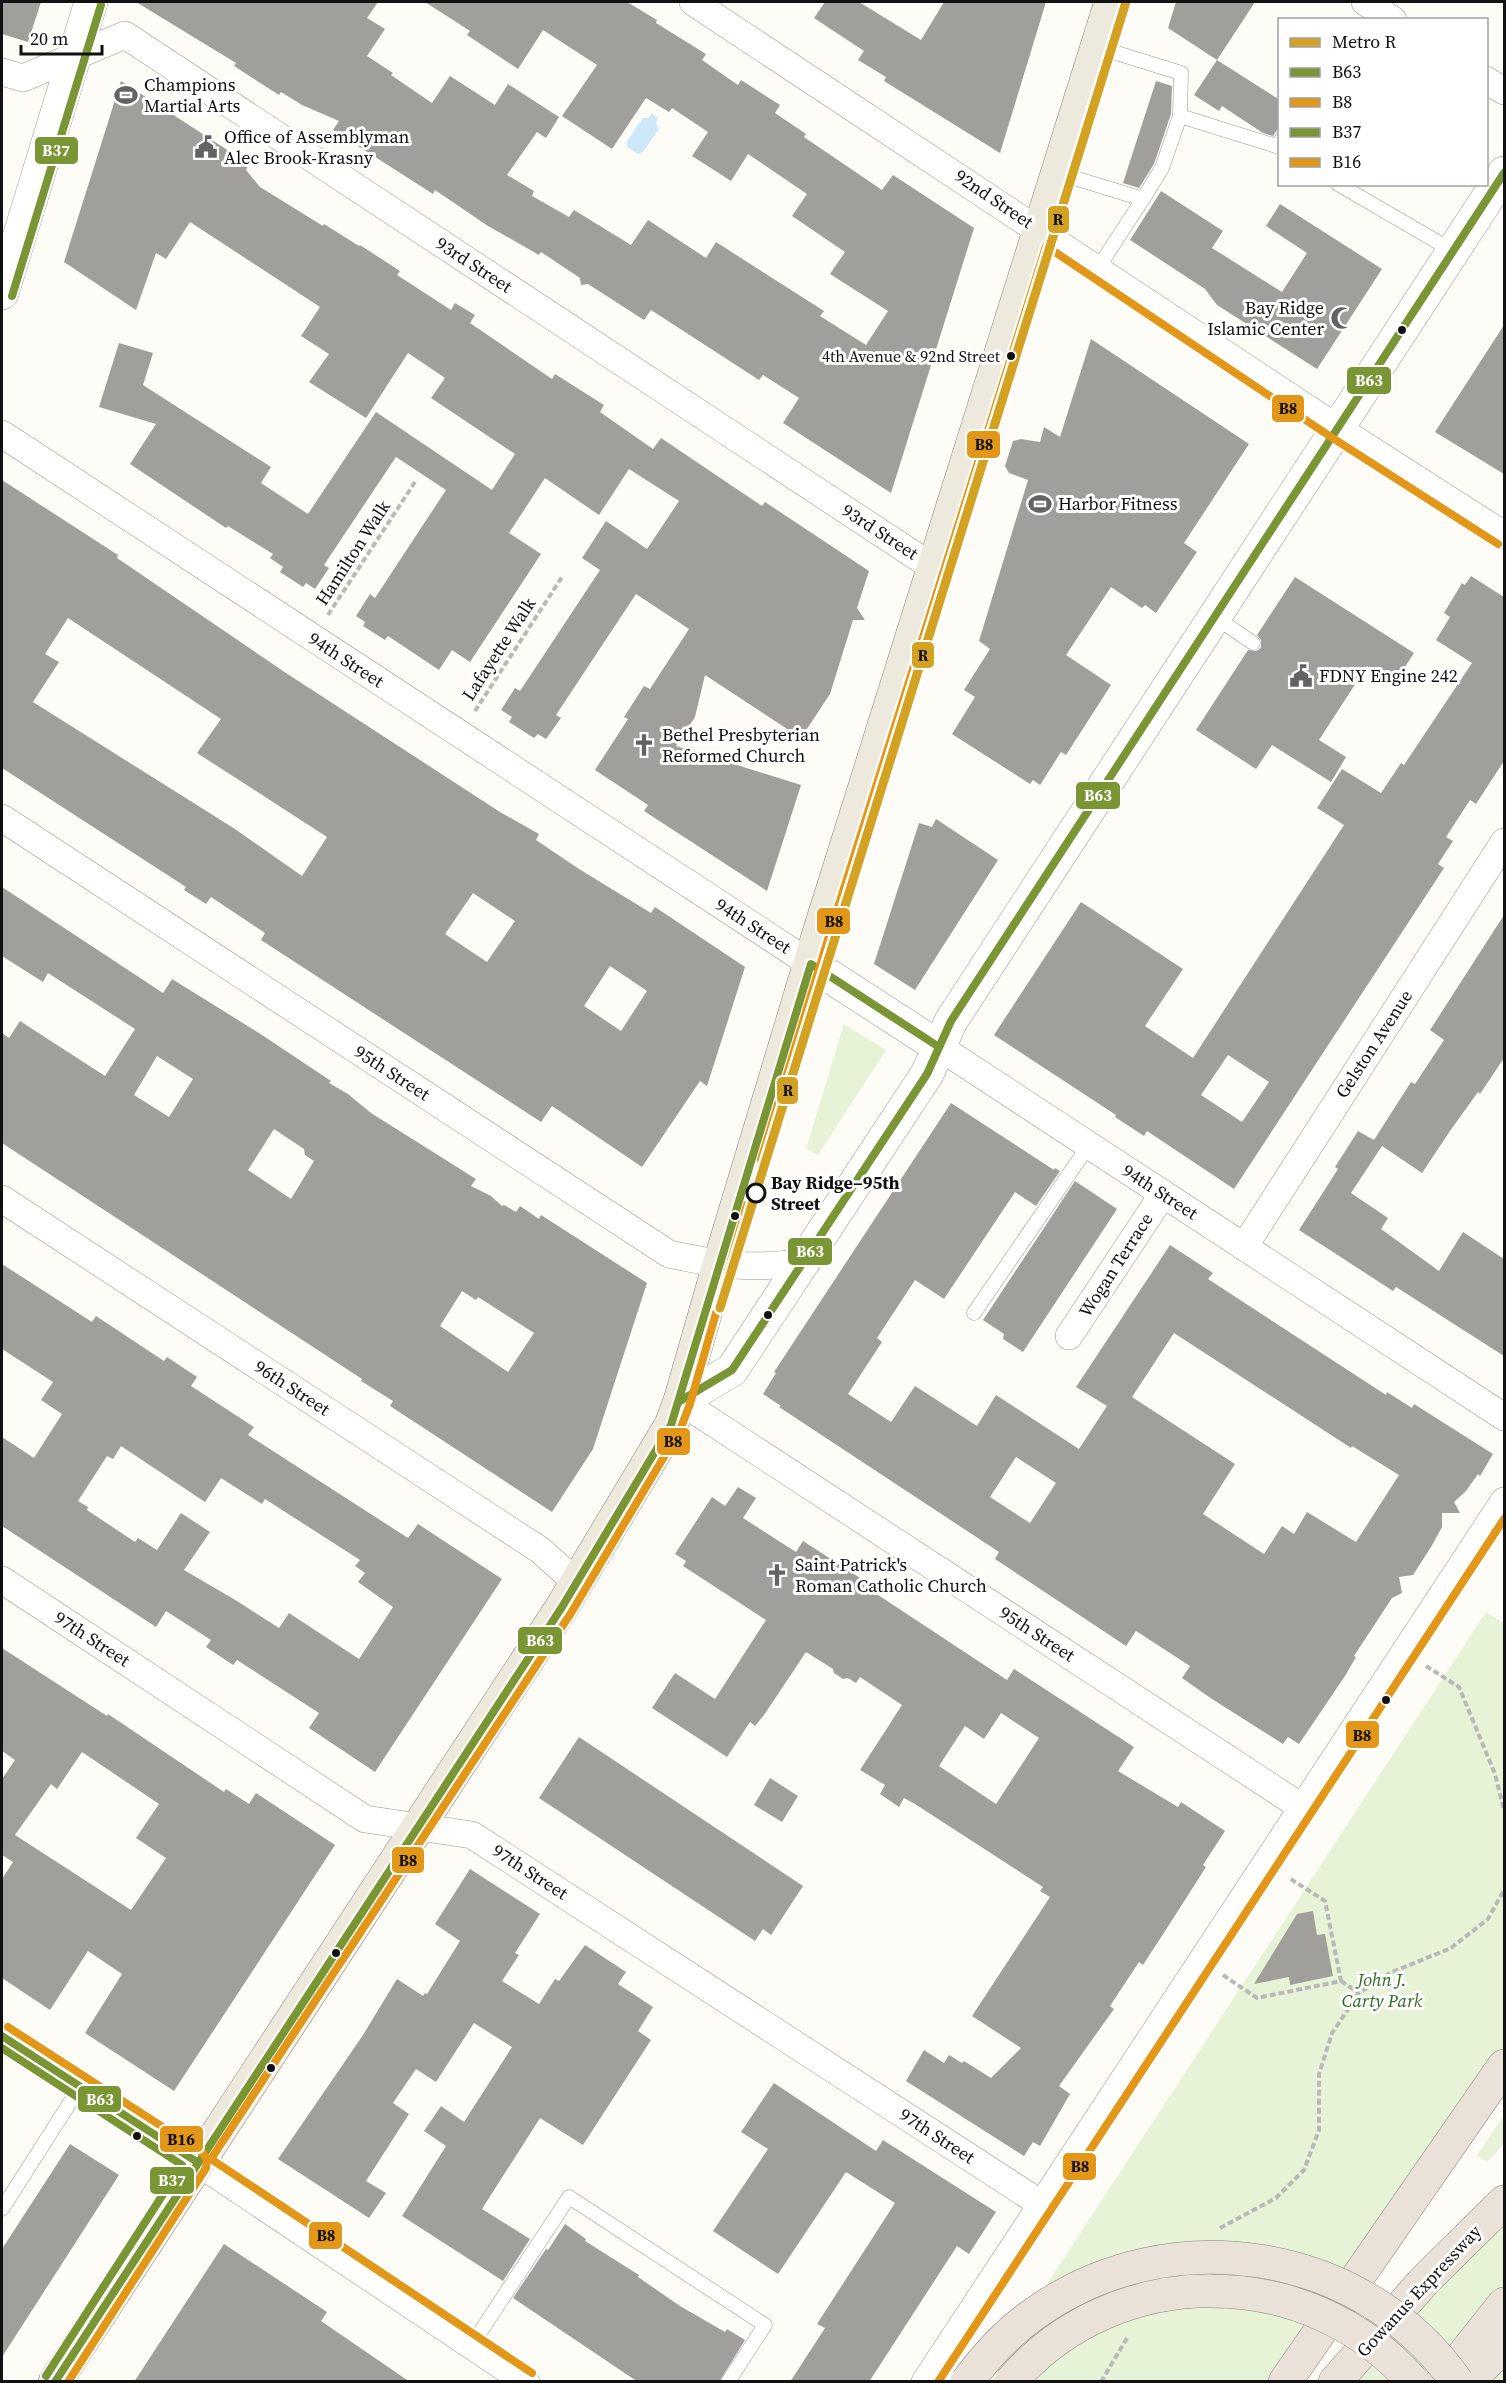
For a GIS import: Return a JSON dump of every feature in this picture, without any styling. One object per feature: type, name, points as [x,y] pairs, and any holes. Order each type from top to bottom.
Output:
[{"type":"highway","points":[[1285,2382],[1504,2066]]},
{"type":"highway","name":"Gowanus Expressway","points":[[1335,2382],[1425,2280],[1504,2202]]},
{"type":"highway","points":[[967,2382],[1013,2330],[1033,2314],[1075,2289],[1151,2262],[1206,2256],[1256,2259],[1283,2265],[1313,2273],[1360,2294],[1404,2324],[1424,2342],[1444,2362],[1457,2382]]},
{"type":"highway","points":[[984,2382],[1024,2338],[1061,2313],[1105,2290],[1156,2276],[1182,2272],[1232,2270],[1284,2278],[1309,2287],[1354,2309],[1397,2338],[1440,2382],[1504,2304]]},
{"type":"highway","points":[[1011,2382],[1038,2354],[1059,2338],[1111,2308],[1163,2294],[1199,2291],[1235,2291],[1260,2295],[1285,2300],[1319,2313],[1351,2330],[1381,2350],[1413,2382]]},
{"type":"highway","points":[[1029,2382],[1064,2350],[1117,2321],[1168,2307],[1200,2304],[1234,2304],[1260,2308],[1305,2322],[1344,2341],[1392,2382]]},
{"type":"highway","points":[[1467,2382],[1504,2346]]},
{"type":"main road","points":[[55,2382],[577,1583],[671,1425],[811,964],[1111,2]]},
{"type":"street","points":[[2,293],[91,2]]},
{"type":"street","name":"92nd Street","points":[[693,2],[1337,428],[1504,535]]},
{"type":"street","points":[[1365,2],[1390,18]]},
{"type":"street","name":"93rd Street","points":[[2,72],[23,78],[125,36],[934,568]]},
{"type":"street","points":[[1488,81],[1504,91]]},
{"type":"street","points":[[680,1401],[732,1370],[927,1074],[951,1021],[1504,173]]},
{"type":"street","name":"94th Street","points":[[2,434],[1504,1417]]},
{"type":"street","name":"95th Street","points":[[2,818],[669,1254],[718,1265],[749,1267],[804,1262]]},
{"type":"street","name":"Gelston Avenue","points":[[1244,1247],[1504,842]]},
{"type":"street","name":"Wogan Terrace","points":[[1069,1336],[1164,1194]]},
{"type":"street","name":"96th Street","points":[[2,1199],[540,1550],[577,1583]]},
{"type":"street","name":"95th Street","points":[[680,1401],[1303,1808]]},
{"type":"street","points":[[925,2382],[1504,1501]]},
{"type":"street","name":"97th Street","points":[[2,1580],[365,1819],[472,1835],[1043,2205]]},
{"type":"street","points":[[2,2036],[197,2162],[526,2382]]},
{"type":"lane","points":[[1097,47],[1180,73],[1180,116],[1162,168],[1098,268]]},
{"type":"lane","points":[[1180,116],[1276,146],[1278,144]]},
{"type":"lane","points":[[1058,172],[1143,199]]},
{"type":"lane","points":[[1341,186],[1453,251]]},
{"type":"lane","points":[[1214,616],[1252,643]]},
{"type":"lane","points":[[974,1313],[1089,1145]]},
{"type":"lane","points":[[2,2209],[80,2087]]},
{"type":"lane","points":[[471,2346],[569,2197],[765,2325],[728,2382]]},
{"type":"path","name":"Hamilton Walk","points":[[313,639],[415,482]]},
{"type":"path","name":"Lafayette Walk","points":[[460,734],[562,577]]},
{"type":"path","points":[[1405,1652],[1459,1687],[1496,1774],[1504,1810]]},
{"type":"path","points":[[1266,1864],[1324,1901],[1341,1981],[1359,1993]]},
{"type":"path","points":[[1219,2229],[1276,2198],[1304,2170],[1319,2130],[1319,2074],[1332,2033],[1359,1993],[1390,1973],[1451,1947],[1488,1919],[1504,1890]]},
{"type":"path","points":[[1202,1962],[1257,1998],[1341,1981]]},
{"type":"path","points":[[1101,2382],[1131,2331]]},
{"type":"green space","points":[[844,1024],[886,1050],[818,1155],[806,1149]]},
{"type":"green space","name":"John J. Carty Park","points":[[1486,1612],[1504,1623],[1504,2049],[1438,2139],[1271,2381],[983,2382]]},
{"type":"green space","points":[[1504,2115],[1504,2144],[1487,2162],[1477,2155]]},
{"type":"green space","points":[[1504,2226],[1504,2381],[1349,2382],[1460,2266]]},
{"type":"water","points":[[651,113],[658,118],[656,123],[659,129],[643,152],[638,154],[627,147],[627,141],[643,118],[649,118]]},
{"type":"building","points":[[2,2],[41,2],[28,42],[2,34]]},
{"type":"building","points":[[136,2],[378,2],[367,18],[385,29],[367,56],[432,103],[450,76],[495,105],[508,84],[559,117],[546,138],[537,132],[507,175],[534,191],[532,196],[569,217],[574,210],[631,245],[648,220],[706,258],[716,242],[824,311],[820,316],[866,345],[888,311],[830,274],[845,252],[792,216],[807,194],[748,154],[731,181],[692,156],[708,132],[672,108],[669,112],[646,98],[612,149],[562,116],[597,65],[543,30],[518,69],[467,35],[470,31],[425,2],[627,2],[657,20],[656,23],[706,54],[702,60],[738,85],[741,80],[780,105],[775,113],[806,134],[804,137],[882,190],[893,175],[974,228],[891,493],[783,423],[799,398],[763,375],[759,380],[651,310],[644,320],[588,284],[581,285],[580,278],[541,252],[539,255],[488,226],[435,190],[433,194],[333,130],[339,121],[302,105],[281,92],[279,95],[234,66],[236,63]]},
{"type":"building","points":[[825,2],[859,2],[921,40],[944,2],[1046,2],[1000,153],[884,81],[886,77],[858,60],[864,51],[814,18]]},
{"type":"building","points":[[1176,2],[1255,2],[1217,60],[1168,28]]},
{"type":"building","points":[[1217,60],[1278,99],[1278,129],[1273,136],[1263,133],[1222,106],[1219,111],[1194,95]]},
{"type":"building","points":[[121,81],[249,164],[246,170],[260,187],[323,226],[324,224],[360,245],[400,271],[397,275],[451,310],[455,303],[475,315],[470,323],[552,379],[555,374],[604,405],[600,412],[653,449],[661,438],[762,506],[765,502],[869,571],[857,608],[865,620],[853,620],[830,694],[801,738],[705,675],[695,717],[676,746],[801,785],[767,891],[644,811],[648,805],[595,770],[628,719],[624,717],[644,686],[650,689],[689,629],[636,594],[556,715],[561,718],[546,739],[538,734],[534,738],[509,722],[512,717],[501,710],[515,688],[520,691],[600,570],[582,558],[606,521],[647,549],[679,501],[629,469],[599,515],[545,478],[509,533],[541,554],[470,662],[452,650],[439,670],[388,636],[385,640],[363,626],[365,622],[356,616],[370,594],[375,598],[446,490],[396,457],[324,565],[329,568],[315,589],[306,583],[303,587],[280,572],[283,567],[270,558],[273,554],[228,526],[226,528],[130,464],[156,424],[99,407],[119,343],[153,353],[143,385],[271,467],[261,483],[308,514],[376,412],[492,490],[515,454],[431,398],[445,378],[408,353],[366,418],[309,382],[329,354],[301,336],[320,307],[190,222],[166,259],[156,253],[136,310],[64,262]]},
{"type":"building","points":[[1156,81],[1172,86],[1171,114],[1154,164],[1139,188],[1123,183]]},
{"type":"building","points":[[1161,191],[1223,231],[1212,248],[1282,292],[1307,253],[1266,226],[1280,204],[1382,269],[1317,369],[1217,305],[1205,289],[1130,240]]},
{"type":"building","points":[[1504,325],[1504,474],[1435,432]]},
{"type":"building","points":[[1091,339],[1249,444],[1184,543],[1197,552],[1156,613],[1145,605],[1142,608],[1111,587],[1066,655],[1111,685],[1066,755],[1061,752],[1040,785],[1033,780],[1030,784],[952,734],[975,697],[964,690],[990,649],[979,641],[1028,480],[1009,473],[1005,466],[1013,441],[1021,439],[1040,442],[1044,427],[1060,437]]},
{"type":"building","points":[[2,480],[118,555],[117,558],[286,673],[500,812],[539,834],[536,840],[579,869],[651,913],[655,907],[745,967],[707,1086],[700,1081],[642,1167],[552,1106],[541,1122],[261,940],[265,933],[211,897],[206,904],[184,890],[186,887],[2,768]],"holes":[[[68,618],[221,719],[197,753],[327,837],[302,876],[235,829],[33,702],[59,662],[45,654]],[[473,893],[515,921],[487,962],[445,934]],[[610,966],[647,991],[621,1031],[584,1006]]]},
{"type":"building","points":[[1471,576],[1504,597],[1504,761],[1476,804],[1470,800],[1446,837],[1453,841],[1438,864],[1444,868],[1234,1189],[1147,1131],[1144,1136],[994,1035],[1081,902],[1183,969],[1145,1026],[1193,1058],[1344,825],[1317,808],[1342,769],[1381,793],[1401,763],[1404,765],[1472,663],[1436,640],[1450,617],[1444,613],[1462,583],[1465,585]],"holes":[[[1228,1055],[1269,1082],[1242,1122],[1201,1095]]]},
{"type":"building","points":[[1295,577],[1414,653],[1394,684],[1367,666],[1319,740],[1346,757],[1331,782],[1272,745],[1256,769],[1196,730],[1248,650],[1256,651],[1261,648],[1261,640],[1257,635]]},
{"type":"building","points":[[936,819],[998,860],[915,990],[874,964],[919,823],[932,827]]},
{"type":"building","points":[[2,887],[163,993],[172,979],[259,1033],[331,1081],[329,1083],[348,1094],[371,1113],[476,1179],[471,1186],[491,1196],[502,1206],[516,1212],[520,1206],[539,1219],[541,1215],[647,1283],[593,1449],[552,1512],[390,1406],[393,1401],[361,1381],[362,1379],[2,1143],[2,1033],[9,1038],[20,1021],[105,1076],[135,1029],[48,973],[43,982],[2,956]],"holes":[[[157,1056],[193,1079],[169,1117],[134,1095]],[[274,1129],[304,1149],[305,1155],[314,1161],[291,1199],[248,1170]],[[462,1291],[476,1300],[478,1297],[534,1333],[508,1372],[440,1326]]]},
{"type":"building","points":[[1504,915],[1504,1058],[1422,1173],[1382,1146],[1351,1193],[1388,1218],[1381,1229],[1439,1271],[1463,1232],[1504,1259],[1504,1356],[1396,1287],[1393,1291],[1299,1230],[1338,1169],[1335,1167],[1358,1131],[1374,1140],[1411,1082],[1415,1084],[1444,1040],[1430,1030]]},
{"type":"building","points":[[951,1103],[1054,1170],[1055,1168],[1060,1171],[1036,1206],[1015,1192],[944,1299],[915,1280],[877,1338],[882,1342],[848,1394],[891,1422],[915,1386],[977,1426],[996,1395],[1079,1449],[1107,1406],[1076,1387],[1170,1245],[1213,1273],[1208,1279],[1386,1395],[1387,1392],[1412,1408],[1414,1404],[1493,1454],[1480,1476],[1478,1474],[1466,1491],[1454,1502],[1460,1513],[1442,1513],[1442,1527],[1413,1575],[1399,1577],[1402,1593],[1392,1598],[1354,1656],[1356,1657],[1345,1676],[1299,1744],[1288,1737],[1283,1744],[1182,1678],[1190,1666],[1136,1631],[1126,1646],[995,1559],[999,1552],[779,1407],[781,1406],[763,1394],[776,1373],[774,1372]],"holes":[[[1174,1333],[1351,1448],[1352,1446],[1399,1475],[1356,1542],[1307,1512],[1294,1534],[1282,1526],[1264,1554],[1203,1514],[1235,1464],[1132,1397]],[[1016,1457],[1056,1483],[1030,1523],[990,1497]]]},
{"type":"building","points":[[1075,1181],[1117,1209],[1023,1352],[1003,1339],[1004,1334],[983,1320]]},
{"type":"building","points":[[2,1264],[92,1322],[96,1316],[164,1361],[167,1357],[197,1377],[191,1386],[254,1427],[248,1435],[408,1538],[418,1524],[502,1579],[375,1772],[309,1728],[319,1713],[237,1660],[233,1665],[206,1647],[211,1640],[166,1611],[156,1627],[2,1526],[2,1437],[34,1458],[62,1414],[41,1400],[53,1382],[2,1349]],"holes":[[[121,1446],[205,1502],[221,1478],[262,1504],[265,1499],[360,1560],[355,1566],[365,1573],[358,1582],[393,1607],[359,1659],[289,1613],[279,1628],[184,1570],[210,1532],[181,1513],[157,1550],[138,1538],[135,1542],[87,1510],[88,1507],[78,1501],[107,1456],[113,1459]]]},
{"type":"building","points":[[738,1487],[756,1498],[743,1518],[796,1552],[803,1541],[871,1585],[869,1589],[1007,1680],[1014,1669],[1134,1747],[1118,1771],[1178,1807],[1181,1802],[1225,1831],[1203,1865],[1206,1867],[1143,1965],[1139,1962],[1110,2006],[1114,2009],[1059,2086],[1070,2094],[1040,2146],[1033,2142],[1024,2156],[906,2081],[924,2050],[944,2063],[949,2055],[962,2063],[964,2061],[991,2078],[1021,2048],[972,2016],[1050,1897],[1040,1891],[1043,1887],[915,1804],[904,1798],[899,1807],[880,1794],[885,1785],[860,1770],[902,1705],[860,1677],[856,1683],[848,1678],[843,1679],[834,1673],[833,1669],[806,1652],[764,1715],[755,1726],[750,1722],[727,1757],[652,1708],[675,1673],[715,1699],[766,1620],[683,1566],[686,1561],[675,1554],[712,1497],[725,1506]],"holes":[[[1001,1713],[1039,1738],[996,1804],[939,1766],[965,1726],[984,1739]]]},
{"type":"building","points":[[2,1648],[107,1716],[108,1714],[224,1792],[226,1789],[249,1804],[256,1793],[335,1845],[174,2091],[85,2033],[122,1974],[88,1951],[50,2010],[2,1978],[2,1879],[13,1862],[2,1855],[2,1779],[15,1760],[2,1751]],"holes":[[[82,1752],[159,1804],[136,1838],[166,1858],[131,1910],[15,1835],[51,1784],[57,1789]]]},
{"type":"building","points":[[579,1737],[803,1886],[771,1935],[763,1929],[755,1941],[539,1798]]},
{"type":"building","points":[[770,1778],[798,1796],[782,1822],[754,1805]]},
{"type":"building","points":[[470,1869],[540,1914],[515,1953],[519,1955],[502,1981],[539,2004],[555,1979],[559,1981],[585,1945],[626,1972],[618,1984],[653,2007],[638,2031],[651,2040],[583,2145],[540,2118],[482,2209],[530,2239],[503,2281],[402,2216],[446,2146],[424,2131],[441,2106],[464,2122],[512,2047],[474,2023],[436,2082],[416,2069],[393,2103],[409,2114],[366,2181],[386,2193],[369,2218],[278,2159],[363,2035],[397,1979],[423,1996],[427,1994],[460,1941],[435,1924]]},
{"type":"building","points":[[1313,1911],[1317,1935],[1325,1934],[1333,1976],[1290,1985],[1289,1977],[1254,1984],[1297,1914]]},
{"type":"building","points":[[774,2083],[876,2151],[883,2140],[996,2212],[969,2254],[957,2246],[869,2382],[790,2382],[825,2328],[817,2324],[895,2203],[846,2172],[778,2274],[713,2231],[768,2149],[741,2132]]},
{"type":"building","points":[[70,2144],[119,2175],[2,2357],[2,2249]]},
{"type":"building","points":[[565,2224],[586,2239],[585,2241],[639,2275],[638,2277],[680,2306],[725,2332],[727,2329],[745,2340],[719,2382],[638,2382],[513,2298]]},
{"type":"building","points":[[224,2244],[327,2312],[321,2321],[410,2382],[134,2382]]},
{"type":"metro line","name":"R","points":[[720,1308],[1126,2]]},
{"type":"transit line","name":"B37","points":[[12,296],[101,5]]},
{"type":"transit line","name":"B63","points":[[680,1401],[732,1370],[927,1074],[951,1021],[1504,173]]},
{"type":"transit line","name":"B8","points":[[761,1160],[1046,246],[1331,437],[1498,544]]},
{"type":"transit line","name":"B63","points":[[55,2382],[562,1607],[671,1425],[811,964],[939,1047]]},
{"type":"transit line","name":"B8","points":[[532,2373],[211,2159],[571,1613],[680,1430],[690,1404],[747,1205]]},
{"type":"transit line","name":"B8","points":[[938,2382],[1504,1519]]},
{"type":"transit line","name":"B16","points":[[8,2027],[203,2153],[207,2160],[206,2168],[68,2382]]},
{"type":"transit line","name":"B63","points":[[2,2036],[197,2162]]},
{"type":"transit line","name":"B37","points":[[2,2048],[182,2165],[46,2376]]},
{"type":"place","name":"Champions Martial Arts","points":[[126,95]]},
{"type":"place","name":"Office of Assemblyman Alec Brook-Krasny","points":[[206,147]]},
{"type":"place","name":"Bay Ridge Islamic Center","points":[[1342,318]]},
{"type":"place","name":"4th Avenue & 92nd Street","points":[[1011,356]]},
{"type":"place","name":"Harbor Fitness","points":[[1040,504]]},
{"type":"place","name":"FDNY Engine 242","points":[[1301,676]]},
{"type":"place","name":"Bethel Presbyterian Reformed Church","points":[[644,745]]},
{"type":"place","name":"Bay Ridge–95th Street","points":[[756,1193]]},
{"type":"place","name":"Saint Patrick's Roman Catholic Church","points":[[777,1575]]}]
